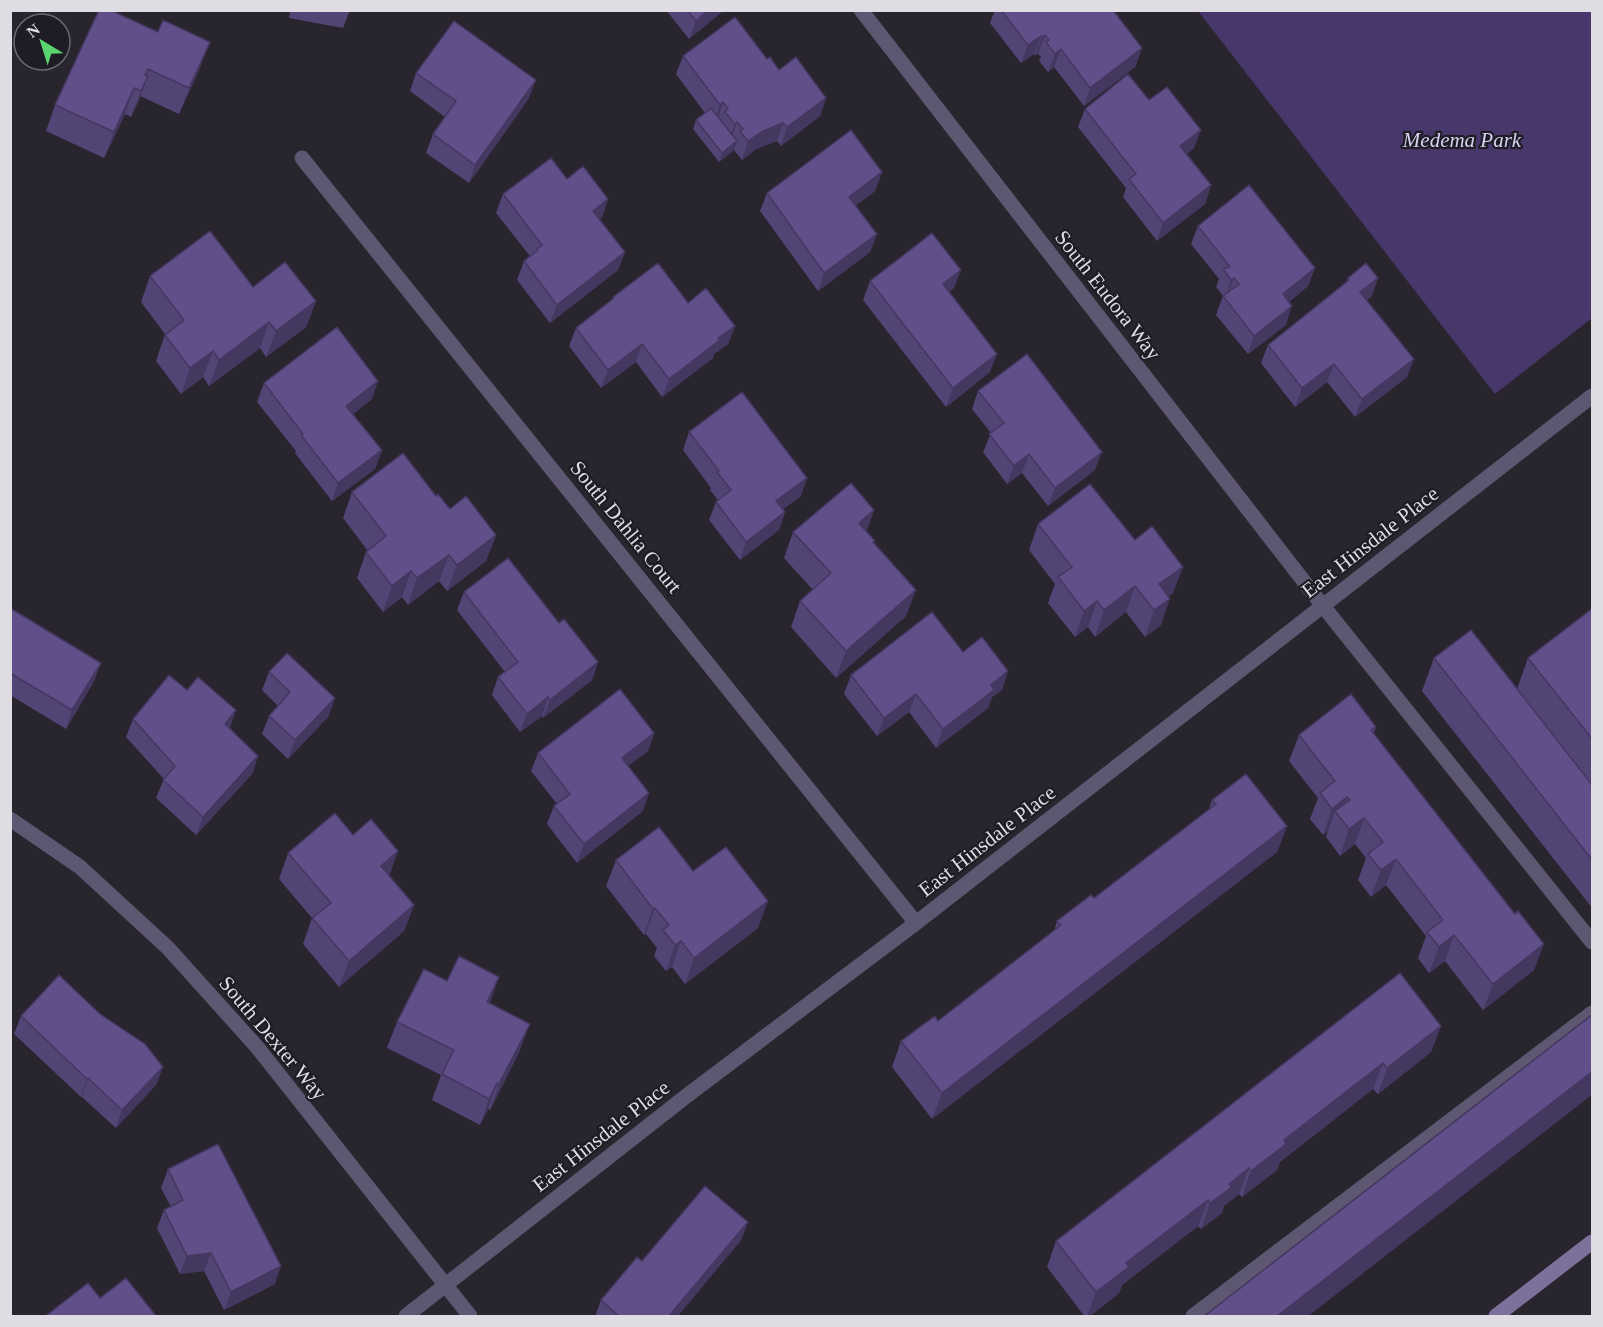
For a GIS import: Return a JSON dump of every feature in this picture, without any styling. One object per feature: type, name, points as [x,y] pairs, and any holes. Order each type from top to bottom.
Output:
[{"type":"main road","points":[[1496,1317],[1593,1242]]},
{"type":"street","name":"South Eudora Way","points":[[861,10],[1323,606],[1593,942]]},
{"type":"street","name":"South Dahlia Court","points":[[302,158],[916,923]]},
{"type":"street","name":"East Hinsdale Place","points":[[406,1317],[689,1094],[916,923],[1593,396]]},
{"type":"street","name":"South Dexter Way","points":[[10,819],[80,867],[168,948],[257,1047],[470,1317]]},
{"type":"street","points":[[1193,1317],[1593,1013]]},
{"type":"green space","name":"Medema Park","points":[[1198,11],[1592,11],[1592,318],[1495,394]]},
{"type":"building","points":[[99,10],[110,10],[158,32],[163,20],[210,42],[189,88],[148,69],[145,75],[148,76],[141,91],[134,88],[114,132],[55,105]]},
{"type":"building","points":[[687,10],[708,10],[696,21]]},
{"type":"building","points":[[1001,10],[1113,10],[1142,48],[1090,88],[1061,49],[1055,54],[1046,42],[1049,40],[1045,35],[1028,45]]},
{"type":"building","points":[[735,17],[767,59],[770,57],[779,70],[796,57],[826,98],[787,127],[783,123],[763,131],[748,141],[740,131],[743,129],[737,122],[735,124],[725,112],[728,109],[723,102],[720,105],[683,56]]},
{"type":"building","points":[[454,21],[536,80],[475,165],[433,134],[456,101],[416,73]]},
{"type":"building","points":[[1128,74],[1149,100],[1167,87],[1201,130],[1180,146],[1211,185],[1163,223],[1129,179],[1136,174],[1085,109]]},
{"type":"building","points":[[711,108],[737,141],[722,153],[696,120]]},
{"type":"building","points":[[851,130],[882,172],[849,197],[877,234],[824,273],[767,193]]},
{"type":"building","points":[[551,158],[567,179],[583,166],[608,199],[593,211],[625,252],[557,305],[524,261],[542,245],[503,194]]},
{"type":"building","points":[[1249,185],[1315,268],[1283,294],[1292,306],[1254,336],[1223,296],[1239,284],[1234,278],[1231,280],[1223,269],[1230,267],[1198,226]]},
{"type":"building","points":[[210,231],[253,287],[285,262],[316,301],[276,331],[269,322],[219,360],[213,351],[190,368],[165,335],[184,320],[150,276]]},
{"type":"building","points":[[932,233],[961,270],[943,284],[997,354],[953,388],[870,281]]},
{"type":"building","points":[[658,263],[688,303],[706,288],[735,326],[669,379],[642,344],[608,370],[576,328]]},
{"type":"building","points":[[1366,263],[1378,278],[1360,292],[1414,359],[1362,399],[1334,364],[1302,388],[1268,345],[1349,280],[1348,278]]},
{"type":"building","points":[[337,327],[378,381],[346,406],[382,450],[338,483],[264,383]]},
{"type":"building","points":[[1027,354],[1102,452],[1055,488],[1029,454],[1014,466],[989,434],[1004,423],[978,391]]},
{"type":"building","points":[[742,392],[807,478],[776,501],[785,512],[746,542],[716,502],[731,490],[689,432]]},
{"type":"building","points":[[403,453],[436,496],[438,494],[450,509],[466,496],[496,535],[457,565],[449,555],[417,578],[411,571],[392,586],[366,552],[386,536],[352,492]]},
{"type":"building","points":[[851,483],[874,510],[859,523],[916,590],[846,651],[800,601],[831,573],[793,532]]},
{"type":"building","points":[[1090,484],[1135,540],[1152,526],[1183,567],[1159,584],[1170,599],[1154,610],[1135,586],[1104,610],[1097,601],[1084,611],[1058,577],[1072,567],[1038,524]]},
{"type":"building","points":[[508,558],[559,623],[564,619],[598,662],[550,700],[548,697],[527,714],[498,677],[518,662],[464,592]]},
{"type":"building","points":[[10,608],[101,663],[72,710],[10,673]]},
{"type":"building","points":[[1593,608],[1593,740],[1528,658]]},
{"type":"building","points":[[932,612],[963,652],[982,637],[1008,671],[991,685],[994,690],[943,729],[916,694],[884,718],[851,675]]},
{"type":"building","points":[[1471,630],[1593,786],[1593,861],[1434,658]]},
{"type":"building","points":[[287,653],[335,698],[295,740],[269,716],[290,692],[269,672]]},
{"type":"building","points":[[169,675],[187,690],[198,677],[236,710],[225,724],[258,756],[203,817],[163,780],[175,766],[133,719]]},
{"type":"building","points":[[620,689],[654,733],[622,758],[649,793],[584,844],[554,806],[570,794],[538,753]]},
{"type":"building","points":[[1351,694],[1376,727],[1371,730],[1515,914],[1518,911],[1544,944],[1493,984],[1454,935],[1439,947],[1427,932],[1443,920],[1396,859],[1381,870],[1368,854],[1383,842],[1364,818],[1349,829],[1335,811],[1350,800],[1347,797],[1332,809],[1320,793],[1335,781],[1299,735]]},
{"type":"building","points":[[1246,774],[1287,826],[942,1093],[901,1041],[935,1016],[938,1021],[1061,925],[1057,921],[1091,895],[1094,898],[1216,804],[1212,800]]},
{"type":"building","points":[[335,813],[353,835],[371,819],[398,851],[381,866],[414,905],[349,961],[312,918],[331,903],[288,853]]},
{"type":"building","points":[[659,827],[693,871],[726,847],[768,901],[694,958],[681,941],[675,945],[663,930],[669,925],[655,908],[653,909],[616,860]]},
{"type":"building","points":[[459,956],[499,977],[487,1002],[530,1024],[489,1099],[442,1074],[454,1050],[397,1022],[424,969],[447,981]]},
{"type":"building","points":[[1400,973],[1441,1026],[1387,1068],[1383,1063],[1284,1140],[1286,1144],[1251,1171],[1249,1168],[1229,1184],[1232,1187],[1210,1203],[1208,1200],[1126,1263],[1129,1267],[1096,1292],[1056,1241]]},
{"type":"building","points":[[59,975],[100,1014],[145,1044],[163,1067],[122,1110],[21,1016]]},
{"type":"building","points":[[1593,1014],[1593,1071],[1276,1317],[1203,1317]]},
{"type":"building","points":[[218,1144],[281,1266],[231,1292],[211,1253],[187,1256],[164,1210],[183,1200],[168,1169]]},
{"type":"building","points":[[705,1186],[748,1222],[668,1317],[620,1317],[601,1300],[637,1257],[642,1261]]},
{"type":"building","points":[[126,1278],[157,1317],[48,1317],[47,1315],[88,1283],[100,1298]]}]
